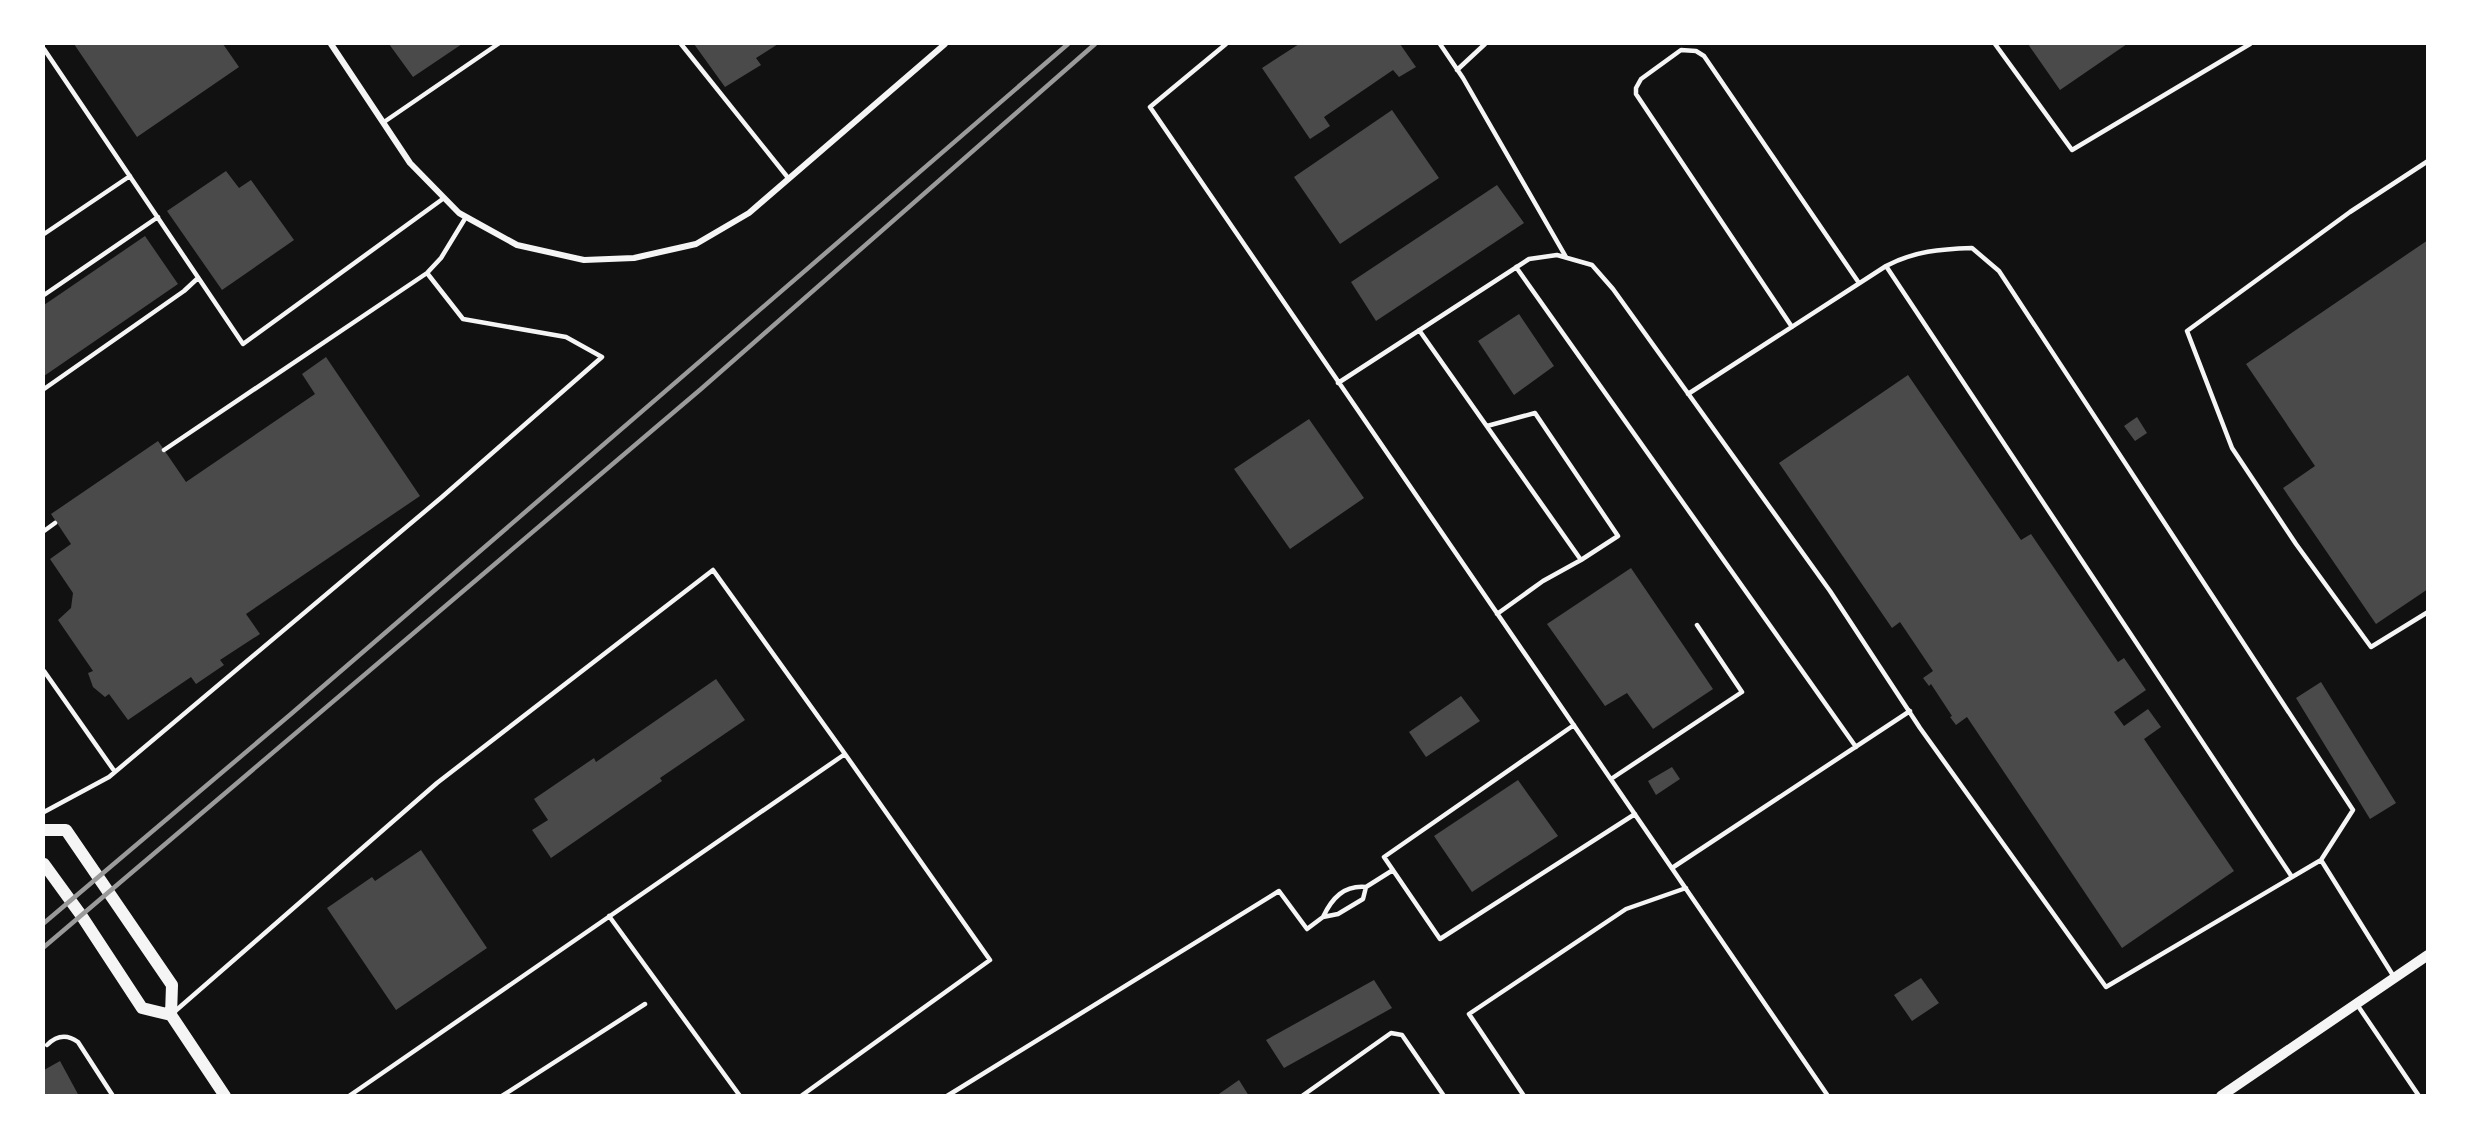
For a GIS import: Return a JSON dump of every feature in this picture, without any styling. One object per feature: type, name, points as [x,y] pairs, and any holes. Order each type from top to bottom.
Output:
[{"type":"main road","points":[[44,831],[66,830],[110,891],[172,985],[171,1015],[225,1095]]},
{"type":"main road","points":[[45,867],[81,915],[142,1008],[171,1015]]},
{"type":"street","points":[[331,44],[410,163],[466,217],[517,245],[584,260],[634,258],[696,244],[749,213],[945,44]]},
{"type":"street","points":[[2221,1095],[2427,955]]},
{"type":"lane","points":[[384,122],[498,44]]},
{"type":"lane","points":[[681,44],[789,179]]},
{"type":"lane","points":[[1226,44],[1150,107],[1828,1095]]},
{"type":"lane","points":[[1440,44],[1566,257]]},
{"type":"lane","points":[[1457,70],[1485,44]]},
{"type":"lane","points":[[1995,44],[2072,150],[2250,44]]},
{"type":"lane","points":[[44,49],[243,344],[444,198]]},
{"type":"lane","points":[[1792,327],[1636,94],[1636,88],[1641,79],[1681,50],[1696,51],[1704,56],[1859,283]]},
{"type":"lane","points":[[2427,161],[2350,212],[2187,331],[2232,448],[2296,544],[2372,647],[2427,612]]},
{"type":"lane","points":[[44,234],[130,176]]},
{"type":"lane","points":[[164,450],[427,273],[441,258],[466,217]]},
{"type":"lane","points":[[44,295],[158,218]]},
{"type":"lane","points":[[1338,382],[1529,259],[1557,255],[1592,265],[1613,289],[1688,394],[1830,591],[1910,711],[2106,987],[2321,860],[2353,810],[1999,271],[1972,248],[1934,250],[1905,255],[1688,394]]},
{"type":"lane","points":[[1886,266],[2292,877]]},
{"type":"lane","points":[[1516,267],[1856,747]]},
{"type":"lane","points":[[44,812],[115,772],[442,497],[602,357],[566,337],[463,319],[427,273]]},
{"type":"lane","points":[[44,389],[184,291],[198,278]]},
{"type":"lane","points":[[1419,330],[1581,560]]},
{"type":"lane","points":[[1487,426],[1535,413],[1618,536],[1543,581],[1497,614]]},
{"type":"lane","points":[[44,531],[55,523]]},
{"type":"lane","points":[[171,1015],[437,783],[712,570],[990,960],[801,1095]]},
{"type":"lane","points":[[1611,779],[1742,692],[1697,625]]},
{"type":"lane","points":[[44,671],[115,772]]},
{"type":"lane","points":[[1672,868],[1910,711]]},
{"type":"lane","points":[[1574,725],[1384,857],[1440,939],[1635,814]]},
{"type":"lane","points":[[349,1095],[845,754]]},
{"type":"lane","points":[[2321,860],[2394,977]]},
{"type":"lane","points":[[1323,917],[1330,901],[1353,886],[1366,887],[1393,870]]},
{"type":"lane","points":[[947,1095],[1279,891],[1307,929],[1323,917],[1338,914],[1363,899],[1366,887]]},
{"type":"lane","points":[[1524,1095],[1469,1014],[1626,909],[1686,888]]},
{"type":"lane","points":[[609,916],[740,1095]]},
{"type":"lane","points":[[2356,1003],[2419,1095]]},
{"type":"lane","points":[[502,1095],[645,1004]]},
{"type":"lane","points":[[1302,1095],[1391,1033],[1402,1035],[1444,1095]]},
{"type":"lane","points":[[47,1046],[61,1036],[70,1036],[78,1042],[113,1095]]},
{"type":"building","points":[[74,44],[223,44],[239,67],[137,137]]},
{"type":"building","points":[[389,44],[462,44],[413,77]]},
{"type":"building","points":[[694,44],[778,44],[756,58],[761,65],[725,87]]},
{"type":"building","points":[[1299,44],[1400,44],[1416,67],[1399,77],[1393,70],[1324,117],[1330,126],[1310,139],[1262,68]]},
{"type":"building","points":[[2028,44],[2127,44],[2060,90]]},
{"type":"building","points":[[1392,110],[1439,178],[1340,244],[1294,177]]},
{"type":"building","points":[[226,171],[239,188],[251,180],[294,240],[222,290],[167,211]]},
{"type":"building","points":[[1497,185],[1524,223],[1376,321],[1351,282]]},
{"type":"building","points":[[145,236],[178,284],[44,376],[44,305]]},
{"type":"building","points":[[2428,240],[2428,589],[2376,624],[2283,488],[2315,466],[2246,364]]},
{"type":"building","points":[[1519,314],[1554,366],[1514,395],[1478,341]]},
{"type":"building","points":[[326,357],[420,496],[246,614],[260,634],[220,660],[224,665],[196,684],[191,677],[128,720],[109,694],[105,697],[93,687],[88,673],[93,671],[58,620],[71,608],[73,593],[50,559],[71,544],[51,514],[158,441],[186,482],[315,394],[302,374]]},
{"type":"building","points":[[1908,375],[2021,540],[2031,534],[2118,662],[2124,658],[2146,690],[2114,712],[2124,726],[2148,709],[2161,727],[2144,739],[2234,871],[2122,948],[1967,717],[1956,725],[1950,717],[1952,716],[1931,684],[1929,686],[1923,678],[1933,671],[1900,622],[1892,628],[1779,463]]},
{"type":"building","points":[[2137,417],[2147,433],[2135,441],[2124,426]]},
{"type":"building","points":[[1309,419],[1364,498],[1290,549],[1234,469]]},
{"type":"building","points":[[1631,568],[1713,689],[1653,729],[1627,693],[1605,706],[1547,624]]},
{"type":"building","points":[[716,679],[745,720],[660,778],[662,781],[551,858],[532,830],[548,820],[534,799],[594,758],[596,762]]},
{"type":"building","points":[[2321,682],[2396,803],[2370,819],[2296,698]]},
{"type":"building","points":[[1461,696],[1480,721],[1426,757],[1409,732]]},
{"type":"building","points":[[1672,767],[1680,779],[1656,795],[1648,781]]},
{"type":"building","points":[[1518,780],[1558,836],[1472,892],[1434,836]]},
{"type":"building","points":[[421,850],[487,948],[396,1010],[327,908],[372,877],[375,881]]},
{"type":"building","points":[[1921,978],[1939,1003],[1912,1021],[1894,995]]},
{"type":"building","points":[[1374,980],[1392,1008],[1284,1068],[1266,1040]]},
{"type":"building","points":[[60,1061],[79,1096],[44,1096],[44,1070]]},
{"type":"building","points":[[1239,1080],[1249,1096],[1216,1096]]},
{"type":"railway","points":[[44,923],[291,714],[1068,44]]},
{"type":"railway","points":[[44,947],[701,389],[1095,44]]}]
